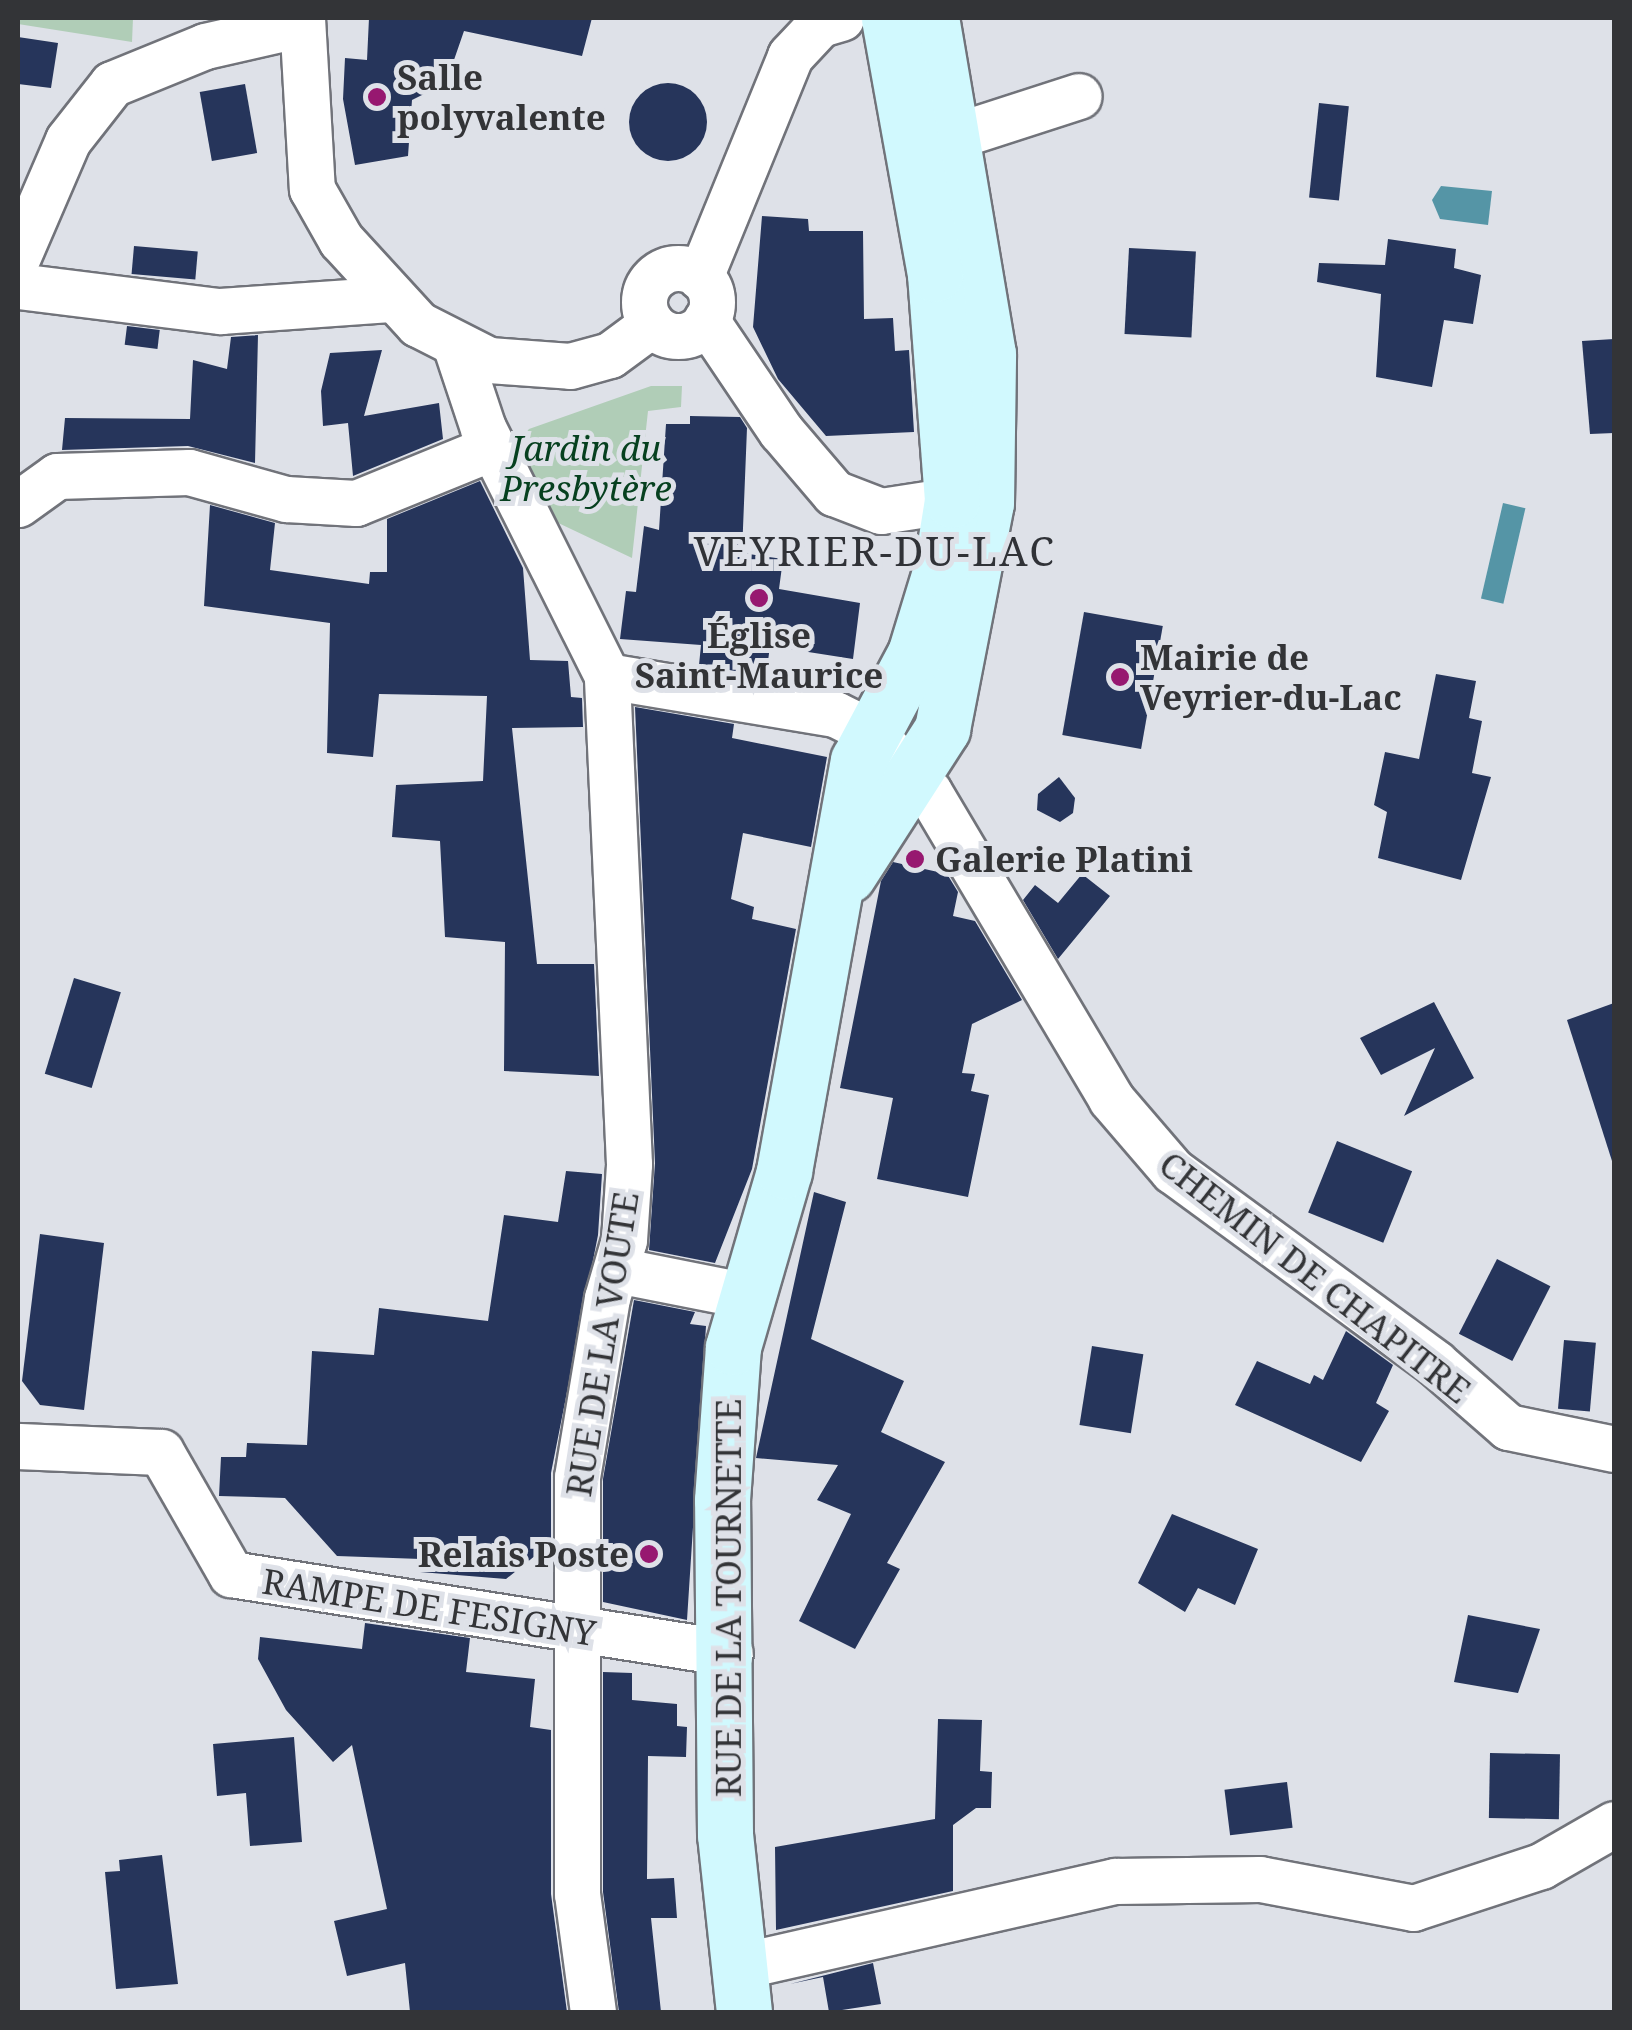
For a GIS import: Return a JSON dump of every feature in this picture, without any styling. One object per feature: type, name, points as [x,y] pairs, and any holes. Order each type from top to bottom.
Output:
[{"type":"main road","name":"RUE DE LA TOURNETTE","points":[[740,1990],[725,1836],[730,1653],[725,1434],[743,1296],[784,1171],[858,761],[915,654],[942,570],[952,500],[934,274],[889,18]]},
{"type":"main road","name":"RUE DE LA TOURNETTE","points":[[836,894],[916,773],[953,696],[990,449],[988,354],[931,18]]},
{"type":"street","points":[[841,18],[820,24],[790,56],[760,116],[703,298],[679,336],[652,324],[644,304],[652,279],[676,268],[703,298],[780,431],[834,493],[881,511],[952,500]]},
{"type":"street","points":[[18,256],[68,140],[112,84],[205,46],[302,20],[312,189],[390,299],[456,347],[490,360],[570,366],[610,355],[652,324]]},
{"type":"street","points":[[952,138],[1078,96]]},
{"type":"street","points":[[18,286],[220,311],[390,299]]},
{"type":"street","points":[[456,347],[493,447],[607,676]]},
{"type":"street","points":[[18,504],[57,476],[189,472],[286,500],[356,503],[493,447]]},
{"type":"street","name":"CHEMIN DE CHAPITRE","points":[[607,676],[836,714],[871,732],[916,773],[1111,1099],[1173,1170],[1434,1363],[1508,1427],[1614,1448]]},
{"type":"street","name":"RUE DE LA VOUTE","points":[[594,2012],[577,1894],[577,1478],[616,1270],[629,1164],[607,676]]},
{"type":"street","points":[[616,1270],[743,1296]]},
{"type":"street","name":"RAMPE DE FESIGNY","points":[[18,1446],[161,1452],[231,1574],[575,1632],[730,1653]]},
{"type":"street","points":[[740,1990],[1115,1881],[1260,1880],[1413,1908],[1464,1898],[1541,1866],[1614,1824]]},
{"type":"green space","points":[[18,18],[133,18],[132,42],[18,24]]},
{"type":"green space","name":"Jardin du Presbytère","points":[[651,386],[682,386],[681,407],[648,411],[632,558],[552,520],[515,446],[529,429]]},
{"type":"water","points":[[1441,186],[1492,191],[1488,225],[1440,219],[1432,200]]},
{"type":"water","points":[[1503,503],[1525,508],[1503,604],[1481,598]]},
{"type":"building","name":"Salle polyvalente","points":[[369,18],[592,18],[582,56],[464,31],[446,83],[412,100],[408,156],[355,165],[343,99],[345,58],[367,60]]},
{"type":"building","points":[[18,37],[58,43],[51,88],[18,84]]},
{"type":"building","points":[[668,83],[696,94],[707,122],[696,150],[668,161],[640,150],[629,122],[640,94]]},
{"type":"building","points":[[245,84],[257,153],[212,161],[200,92]]},
{"type":"building","points":[[1319,103],[1349,106],[1339,201],[1309,197]]},
{"type":"building","points":[[762,216],[808,219],[809,231],[863,231],[864,319],[893,318],[895,351],[909,350],[914,432],[826,436],[778,379],[753,327]]},
{"type":"building","points":[[1388,239],[1456,249],[1454,268],[1481,275],[1473,324],[1444,320],[1432,387],[1376,377],[1381,294],[1317,282],[1319,263],[1385,265]]},
{"type":"building","points":[[134,246],[198,252],[195,279],[132,274]]},
{"type":"building","points":[[1129,248],[1196,252],[1191,337],[1124,334]]},
{"type":"building","points":[[127,326],[160,330],[157,349],[125,345]]},
{"type":"building","points":[[258,335],[255,463],[188,446],[62,450],[65,418],[190,419],[193,360],[227,369],[231,337]]},
{"type":"building","points":[[1614,339],[1614,433],[1590,434],[1582,341]]},
{"type":"building","points":[[382,350],[364,416],[439,403],[443,439],[353,476],[348,423],[323,426],[321,391],[330,353]]},
{"type":"building","points":[[690,416],[740,417],[747,428],[742,553],[783,559],[779,589],[860,603],[853,659],[770,646],[766,676],[699,665],[701,645],[620,639],[626,591],[636,592],[644,526],[659,530],[666,424],[690,424]]},
{"type":"building","points":[[480,481],[523,568],[530,660],[568,661],[571,697],[582,698],[583,727],[512,728],[537,964],[594,964],[599,1076],[504,1071],[505,942],[445,937],[440,841],[392,837],[396,785],[483,781],[487,696],[379,694],[373,757],[327,753],[330,623],[204,606],[210,505],[275,523],[270,570],[369,584],[370,572],[387,572],[387,519]]},
{"type":"building","name":"Mairie de Veyrier-du-Lac","points":[[1084,612],[1163,626],[1141,749],[1062,735]]},
{"type":"building","points":[[1436,674],[1476,681],[1469,718],[1482,721],[1472,773],[1491,777],[1461,880],[1378,858],[1387,812],[1374,805],[1385,752],[1419,759]]},
{"type":"building","points":[[635,707],[734,724],[732,738],[827,757],[811,847],[743,833],[731,899],[754,907],[752,919],[796,929],[752,1169],[715,1263],[649,1250],[655,1163]]},
{"type":"building","points":[[1059,777],[1075,798],[1073,813],[1060,822],[1037,810],[1038,794]]},
{"type":"building","points":[[893,862],[947,874],[958,892],[953,916],[975,921],[1022,1000],[972,1024],[962,1073],[975,1074],[971,1091],[989,1095],[968,1197],[877,1179],[893,1098],[840,1088],[881,881]]},
{"type":"building","points":[[1082,874],[1110,896],[1058,959],[1023,900],[1035,885],[1058,903]]},
{"type":"building","points":[[74,978],[121,992],[92,1088],[45,1074]]},
{"type":"building","points":[[1434,1002],[1474,1078],[1404,1116],[1435,1048],[1381,1075],[1360,1038]]},
{"type":"building","points":[[1614,1003],[1614,1160],[1612,1161],[1567,1020]]},
{"type":"building","points":[[1337,1141],[1412,1171],[1383,1243],[1308,1212]]},
{"type":"building","points":[[566,1171],[602,1174],[598,1235],[551,1473],[551,1543],[506,1579],[420,1572],[421,1559],[337,1556],[285,1498],[219,1496],[221,1457],[246,1457],[247,1443],[307,1445],[312,1351],[374,1355],[379,1308],[488,1321],[504,1215],[558,1222]]},
{"type":"building","points":[[814,1192],[846,1202],[811,1339],[904,1381],[881,1432],[945,1462],[887,1563],[900,1569],[855,1649],[799,1621],[851,1514],[817,1500],[838,1465],[756,1458]]},
{"type":"building","points":[[40,1234],[104,1243],[84,1410],[40,1405],[22,1381]]},
{"type":"building","points":[[1497,1259],[1550,1286],[1512,1361],[1459,1334]]},
{"type":"building","points":[[634,1300],[695,1312],[690,1324],[706,1326],[687,1620],[603,1602],[603,1479]]},
{"type":"building","points":[[1346,1331],[1393,1365],[1376,1403],[1389,1411],[1361,1462],[1235,1405],[1257,1361],[1310,1384],[1314,1375],[1323,1380]]},
{"type":"building","points":[[1564,1340],[1596,1343],[1590,1412],[1558,1409]]},
{"type":"building","points":[[1092,1346],[1143,1354],[1131,1433],[1079,1425]]},
{"type":"building","points":[[1172,1514],[1258,1549],[1235,1605],[1198,1588],[1185,1612],[1138,1583]]},
{"type":"building","points":[[1468,1615],[1540,1629],[1518,1693],[1454,1682]]},
{"type":"building","points":[[365,1623],[470,1638],[466,1672],[535,1679],[530,1727],[551,1730],[551,1894],[567,2012],[410,2012],[405,1963],[347,1976],[334,1921],[387,1909],[352,1745],[333,1762],[286,1710],[258,1659],[260,1637],[362,1649]]},
{"type":"building","points":[[603,1672],[632,1673],[632,1700],[677,1704],[677,1726],[687,1727],[686,1757],[648,1756],[647,1879],[674,1878],[677,1918],[651,1918],[661,2012],[619,2012],[603,1892]]},
{"type":"building","points":[[938,1719],[982,1720],[980,1771],[992,1772],[991,1808],[976,1808],[953,1825],[953,1891],[776,1930],[775,1847],[935,1819]]},
{"type":"building","points":[[294,1737],[302,1842],[250,1846],[246,1793],[217,1796],[213,1744]]},
{"type":"building","points":[[1490,1753],[1560,1754],[1559,1819],[1489,1818]]},
{"type":"building","points":[[1287,1782],[1293,1828],[1230,1835],[1224,1790]]},
{"type":"building","points":[[162,1855],[178,1984],[116,1989],[105,1872],[120,1871],[119,1860]]},
{"type":"building","points":[[873,1963],[881,2004],[829,2012],[823,1977],[790,1984]]},
{"type":"place","name":"Salle polyvalente","points":[[377,97]]},
{"type":"place","name":"Église Saint-Maurice","points":[[759,598]]},
{"type":"place","name":"Mairie de Veyrier-du-Lac","points":[[1120,677]]},
{"type":"place","name":"Galerie Platini","points":[[915,859]]},
{"type":"place","name":"Relais Poste","points":[[649,1554]]},
{"type":"district","name":"VEYRIER-DU-LAC","points":[[875,551]]}]
